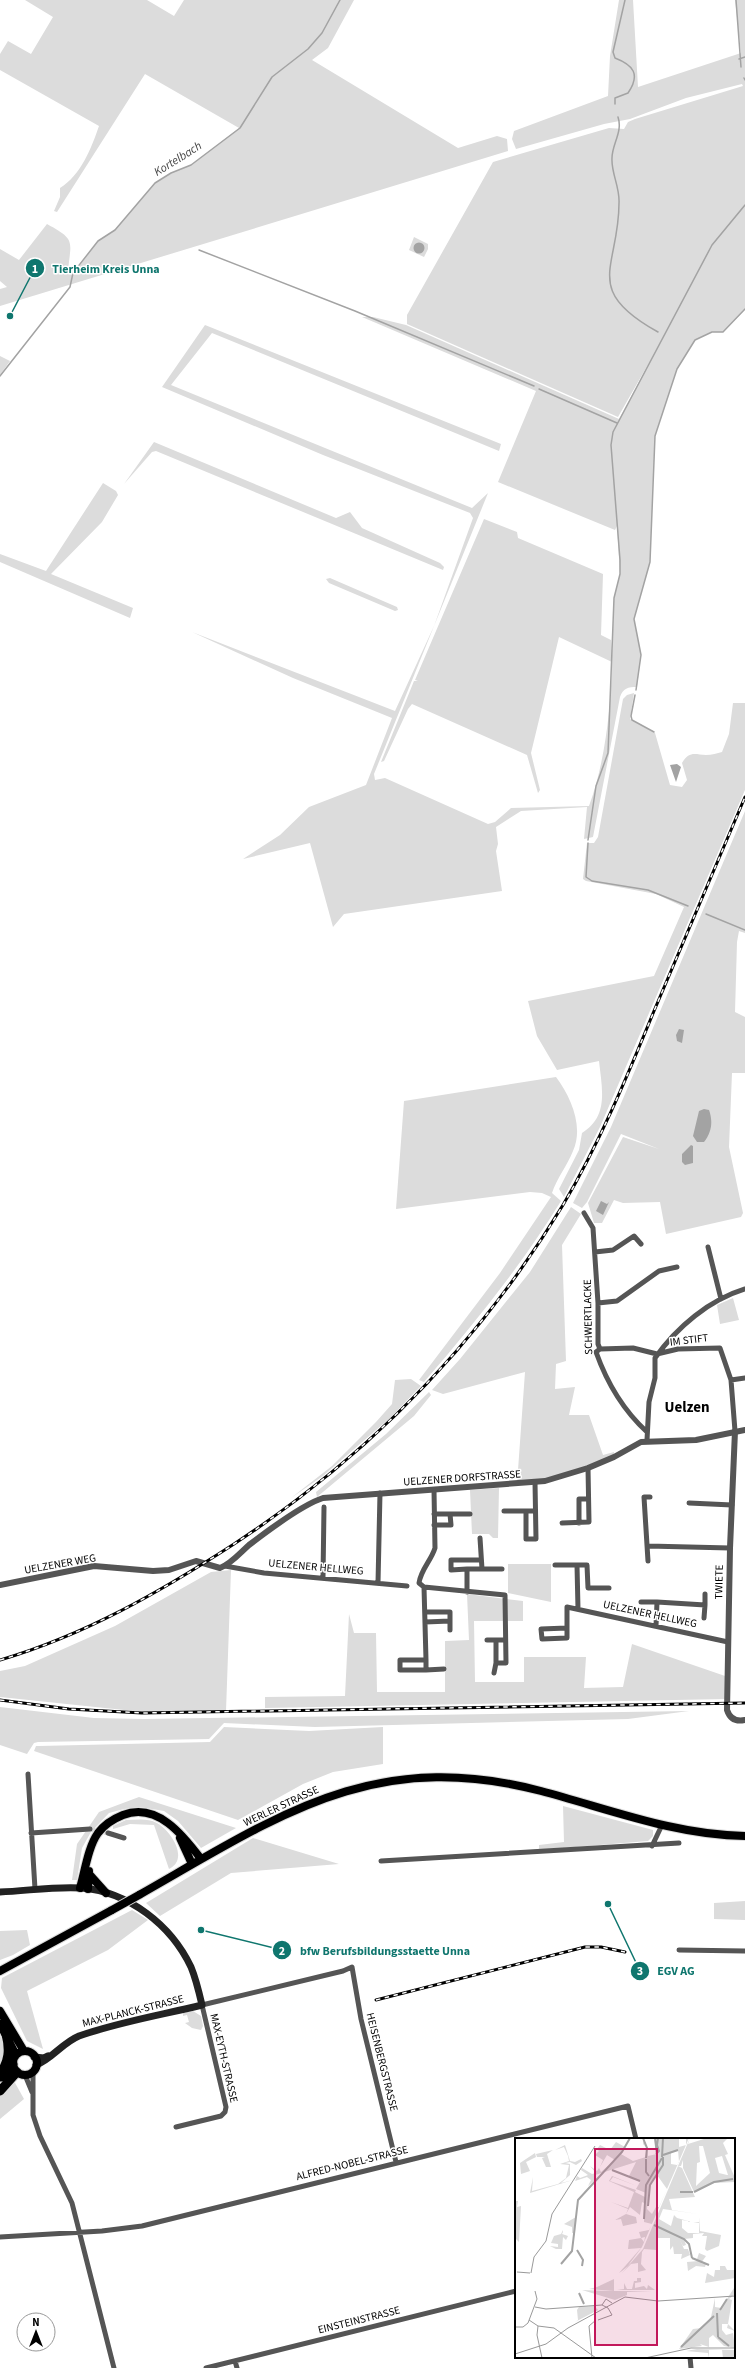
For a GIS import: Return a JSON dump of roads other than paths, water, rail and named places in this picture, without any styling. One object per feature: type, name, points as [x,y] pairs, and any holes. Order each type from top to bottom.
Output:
[{"type":"highway","points":[[0,2074],[6,2066],[9,2052],[6,2034]]},
{"type":"highway","points":[[0,2078],[10,2070],[27,2067]]},
{"type":"highway","points":[[0,2091],[27,2067]]},
{"type":"main road","name":"WERLER STRASSE","points":[[0,1971],[264,1824],[308,1803],[353,1788],[376,1783],[424,1777],[459,1777],[496,1782],[542,1791],[662,1826]]},
{"type":"main road","points":[[84,1888],[90,1854],[98,1833],[111,1821],[125,1814],[151,1814],[166,1820],[201,1859]]},
{"type":"main road","points":[[662,1826],[709,1833],[745,1836]]},
{"type":"main road","points":[[179,1833],[192,1864]]},
{"type":"main road","points":[[84,1888],[89,1874],[90,1854]]},
{"type":"main road","points":[[89,1874],[106,1893]]},
{"type":"main road","name":"MAX-PLANCK-STRASSE","points":[[0,1892],[84,1888],[106,1893],[138,1907],[160,1924],[172,1937],[190,1967],[202,2005],[78,2037],[50,2055],[44,2062],[27,2067]]},
{"type":"main road","points":[[0,2011],[27,2067]]},
{"type":"main road","points":[[0,2024],[20,2053],[27,2067]]},
{"type":"street","name":"SCHWERTLACKE","points":[[584,1213],[593,1228],[598,1303],[598,1344],[600,1349],[596,1352],[610,1386],[635,1421],[647,1432]]},
{"type":"street","points":[[595,1252],[613,1250],[634,1236],[641,1244]]},
{"type":"street","points":[[708,1247],[721,1299]]},
{"type":"street","points":[[598,1303],[617,1301],[659,1271],[677,1267]]},
{"type":"street","points":[[647,1440],[649,1402],[655,1378],[654,1362],[657,1354],[692,1319],[721,1299],[745,1289]]},
{"type":"street","name":"IM STIFT","points":[[600,1349],[633,1348],[657,1354],[678,1349],[720,1348],[731,1380],[735,1431]]},
{"type":"street","points":[[731,1380],[745,1378]]},
{"type":"street","name":"UELZENER DORFSTRASSE","points":[[225,1566],[264,1535],[318,1500],[380,1493],[535,1482],[559,1478],[588,1468],[647,1440],[696,1440],[745,1430]]},
{"type":"street","name":"TWIETE","points":[[735,1431],[730,1548],[727,1710],[730,1716],[735,1720],[745,1720]]},
{"type":"street","points":[[562,1523],[589,1522],[588,1468]]},
{"type":"street","points":[[526,1511],[526,1539],[536,1539],[535,1482]]},
{"type":"street","points":[[434,1490],[435,1548],[432,1557],[424,1566],[419,1580],[421,1586],[505,1595],[506,1663],[496,1663]]},
{"type":"street","points":[[378,1583],[380,1493]]},
{"type":"street","points":[[645,1497],[648,1561]]},
{"type":"street","points":[[579,1522],[579,1499],[588,1499]]},
{"type":"street","points":[[689,1503],[732,1505]]},
{"type":"street","points":[[323,1578],[324,1507]]},
{"type":"street","points":[[504,1511],[535,1511]]},
{"type":"street","points":[[434,1514],[470,1514]]},
{"type":"street","points":[[434,1525],[450,1524],[450,1514]]},
{"type":"street","points":[[480,1538],[482,1569]]},
{"type":"street","points":[[648,1546],[730,1548]]},
{"type":"street","points":[[481,1560],[451,1560],[451,1570],[502,1569]]},
{"type":"street","name":"UELZENER WEG","points":[[0,1585],[87,1566],[152,1571],[169,1570],[194,1562],[216,1568],[225,1566]]},
{"type":"street","points":[[555,1565],[587,1565],[588,1588]]},
{"type":"street","points":[[577,1565],[578,1609]]},
{"type":"street","name":"UELZENER HELLWEG","points":[[225,1566],[264,1573],[407,1586]]},
{"type":"street","points":[[467,1570],[467,1592]]},
{"type":"street","points":[[424,1587],[426,1670]]},
{"type":"street","points":[[578,1588],[609,1588]]},
{"type":"street","points":[[704,1618],[705,1594]]},
{"type":"street","points":[[642,1602],[705,1605]]},
{"type":"street","points":[[656,1602],[656,1626]]},
{"type":"street","name":"UELZENER HELLWEG","points":[[567,1628],[567,1607],[728,1642]]},
{"type":"street","points":[[425,1612],[450,1612],[450,1630]]},
{"type":"street","points":[[425,1622],[450,1621]]},
{"type":"street","points":[[567,1628],[568,1638],[542,1639],[541,1629],[567,1628]]},
{"type":"street","points":[[487,1640],[505,1640]]},
{"type":"street","points":[[494,1673],[496,1663],[496,1640]]},
{"type":"street","points":[[426,1660],[400,1660],[400,1670],[444,1669]]},
{"type":"street","points":[[28,1774],[35,1890]]},
{"type":"street","points":[[652,1846],[662,1826]]},
{"type":"street","points":[[31,1833],[90,1829]]},
{"type":"street","points":[[108,1833],[124,1838]]},
{"type":"street","points":[[381,1861],[652,1846],[679,1843]]},
{"type":"street","points":[[679,1950],[745,1951]]},
{"type":"street","name":"MAX-PLANCK-STRASSE","points":[[202,2005],[343,1971],[352,1966]]},
{"type":"street","name":"HEISENBERGSTRASSE","points":[[352,1966],[360,2019],[396,2162]]},
{"type":"street","name":"MAX-EYTH-STRASSE","points":[[176,2127],[221,2116],[225,2112],[226,2107],[202,2005]]},
{"type":"street","points":[[27,2067],[32,2094]]},
{"type":"street","points":[[27,2067],[32,2094],[32,2107],[37,2127],[67,2190],[80,2233],[114,2368]]},
{"type":"street","name":"ALFRED-NOBEL-STRASSE","points":[[80,2233],[142,2226],[396,2162],[628,2106],[636,2138]]},
{"type":"street","points":[[0,2237],[80,2233]]},
{"type":"street","name":"EINSTEINSTRASSE","points":[[206,2368],[515,2291]]},
{"type":"street","points":[[690,2358],[691,2368]]},
{"type":"street","points":[[235,2361],[237,2368]]},
{"type":"waterway","name":"Kortelbach","points":[[0,376],[70,287],[73,273],[98,241],[115,230],[155,183],[171,173],[191,165],[240,128],[272,77],[308,49],[322,33],[340,0]]},
{"type":"waterway","points":[[615,104],[615,98],[628,93],[634,80],[633,71],[626,64],[615,58],[613,52],[625,0]]},
{"type":"waterway","points":[[736,0],[741,67]]},
{"type":"waterway","points":[[739,59],[745,57]]},
{"type":"waterway","points":[[618,117],[619,128],[612,153],[612,164],[619,197],[618,225],[611,261],[610,276],[612,289],[619,303],[634,317],[658,332]]},
{"type":"waterway","points":[[588,840],[596,786],[608,753],[614,598],[620,574],[611,445],[613,432],[712,245],[745,205]]},
{"type":"waterway","points":[[199,250],[355,311],[534,386]]},
{"type":"waterway","points":[[636,690],[641,655],[634,619],[650,562],[655,436],[677,369],[695,340],[712,332],[723,332],[745,309]]},
{"type":"waterway","points":[[539,389],[617,423]]},
{"type":"waterway","points":[[635,695],[631,716],[632,720],[654,732]]},
{"type":"waterway","points":[[588,843],[586,877],[592,881],[648,890],[688,906]]},
{"type":"waterway","points":[[706,914],[745,930]]},
{"type":"tunnel","points":[[90,1829],[108,1833]]},
{"type":"railway","points":[[0,1660],[62,1638],[121,1611],[178,1579],[234,1544],[283,1510],[330,1473],[375,1434],[418,1393],[458,1349],[531,1255],[563,1205],[589,1158],[623,1085],[745,797]]},
{"type":"railway","points":[[0,1700],[69,1709],[142,1713],[745,1703]]},
{"type":"railway","points":[[376,2000],[585,1947],[601,1947],[625,1952]]},
{"type":"place","name":"Tierheim Kreis Unna","points":[[10,316]]},
{"type":"place","name":"EGV AG","points":[[608,1904]]},
{"type":"place","name":"bfw Berufsbildungsstaette Unna","points":[[201,1930]]},
{"type":"district","name":"Uelzen","points":[[687,1407]]}]
